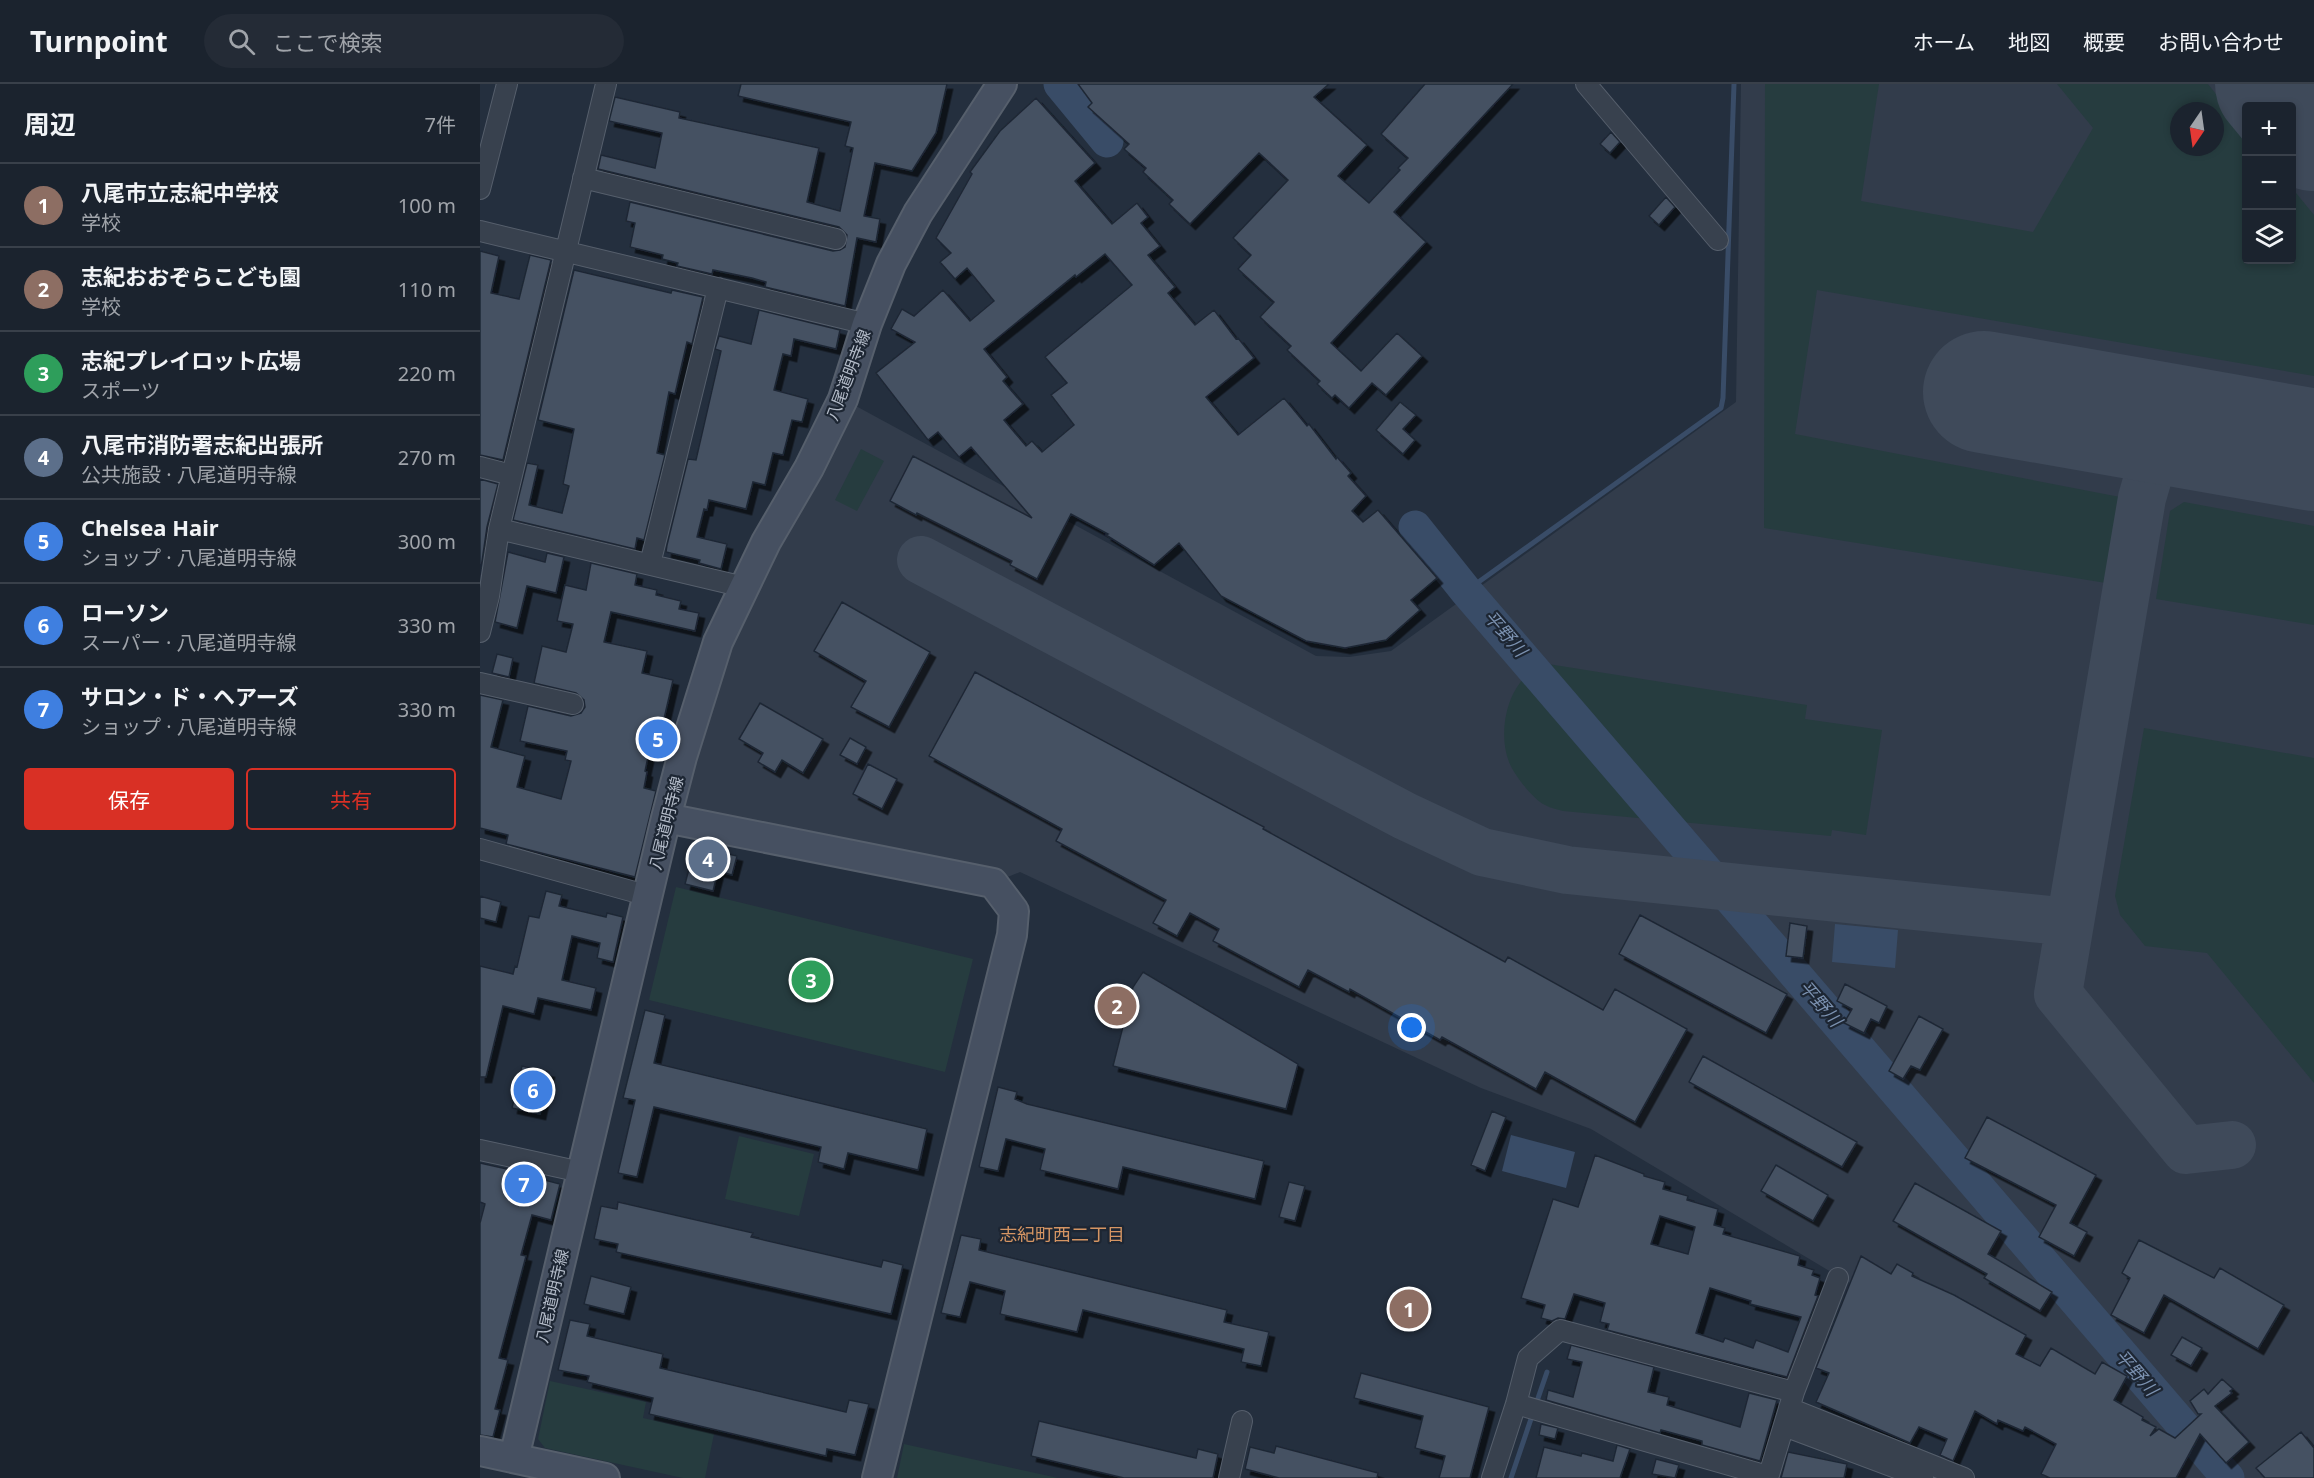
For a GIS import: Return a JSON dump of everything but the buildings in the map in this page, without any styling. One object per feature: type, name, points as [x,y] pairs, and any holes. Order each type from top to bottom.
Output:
[{"type":"main road","name":"八尾道明寺線","points":[[514,1458],[666,818],[682,757],[718,642],[766,542],[809,468],[843,399],[867,324],[891,264],[918,213],[1002,84]]},
{"type":"main road","points":[[666,818],[993,883],[1014,911],[1012,935],[876,1478]]},
{"type":"main road","points":[[480,1451],[605,1478]]},
{"type":"street","points":[[480,189],[507,84]]},
{"type":"street","points":[[480,632],[499,529],[606,84]]},
{"type":"street","points":[[1586,84],[1718,240]]},
{"type":"street","points":[[583,178],[836,239]]},
{"type":"street","points":[[480,231],[867,324]]},
{"type":"street","points":[[650,564],[718,288]]},
{"type":"street","points":[[480,467],[512,475]]},
{"type":"street","points":[[499,529],[744,587]]},
{"type":"street","points":[[480,683],[573,704]]},
{"type":"street","points":[[480,849],[649,896]]},
{"type":"street","points":[[480,1149],[581,1172]]},
{"type":"street","points":[[1516,1404],[1768,1477],[1789,1409],[1838,1278]]},
{"type":"street","points":[[1492,1478],[1528,1358],[1560,1330],[1789,1409],[1864,1444],[1943,1474],[1964,1478]]},
{"type":"street","points":[[1229,1478],[1242,1421]]},
{"type":"street","points":[[1864,1444],[1887,1464],[1923,1478]]},
{"type":"shaded area","points":[[1741,84],[2314,84],[2314,1478],[2177,1478],[1591,1129],[1481,1088],[1020,872],[993,883],[666,818],[699,703],[843,399],[1316,656],[1349,657],[1391,651],[1736,402]]},
{"type":"green space","points":[[1765,84],[1879,84],[1861,201],[2033,232],[2093,128],[2057,84],[2208,84],[2222,102],[2170,102],[2170,156],[2224,156],[2224,104],[2242,127],[2242,264],[2296,264],[2296,193],[2314,215],[2314,376],[1817,290],[1795,434],[2120,497],[2106,583],[1764,528]]},
{"type":"green space","points":[[861,449],[884,461],[857,511],[835,500]]},
{"type":"green space","points":[[2184,502],[2314,526],[2314,625],[2156,599],[2170,511]]},
{"type":"green space","points":[[1548,664],[1807,705],[1805,719],[1882,730],[1866,835],[1832,830],[1831,836],[1563,811],[1545,805],[1519,780],[1511,767],[1505,749],[1504,734],[1505,719],[1515,690],[1535,669]]},
{"type":"green space","points":[[2144,728],[2314,758],[2314,1083],[2207,953],[2145,946],[2120,915],[2115,896]]},
{"type":"green space","points":[[676,887],[973,959],[945,1072],[649,1000]]},
{"type":"green space","points":[[739,1136],[814,1154],[799,1216],[725,1199]]},
{"type":"green space","points":[[550,1381],[646,1402],[643,1418],[714,1434],[705,1478],[683,1478],[545,1448],[538,1439]]},
{"type":"green space","points":[[904,1444],[1058,1478],[897,1478]]},
{"type":"water","points":[[1835,924],[1898,930],[1895,968],[1832,962]]},
{"type":"water","points":[[1511,1135],[1575,1152],[1566,1188],[1502,1171]]},
{"type":"waterway","name":"平野川","points":[[1060,84],[1107,141]]},
{"type":"waterway","points":[[1466,591],[1721,408],[1734,84]]},
{"type":"waterway","name":"平野川","points":[[1415,527],[1466,591],[2228,1478]]},
{"type":"waterway","points":[[1536,1404],[1547,1372]]},
{"type":"waterway","points":[[1511,1478],[1533,1413]]},
{"type":"taxiway","points":[[2211,432],[2164,455],[2149,474],[2142,498],[2058,994],[2186,1150],[2232,1145]]},
{"type":"taxiway","points":[[921,560],[1405,816],[1482,852],[1567,870],[2070,922]]},
{"type":"runway","points":[[2276,84],[2314,130]]},
{"type":"runway","points":[[1984,392],[2314,450]]},
{"type":"place","name":"Chelsea Hair","points":[[658,739]]},
{"type":"place","name":"八尾市消防署志紀出張所","points":[[708,859]]},
{"type":"place","name":"志紀プレイロット広場","points":[[811,980]]},
{"type":"place","name":"志紀おおぞらこども園","points":[[1117,1006]]},
{"type":"place","name":"ローソン","points":[[533,1090]]},
{"type":"place","name":"サロン・ド・ヘアーズ","points":[[524,1184]]},
{"type":"place","name":"八尾市立志紀中学校","points":[[1409,1309]]},
{"type":"district","name":"志紀町西二丁目","points":[[1062,1234]]}]
